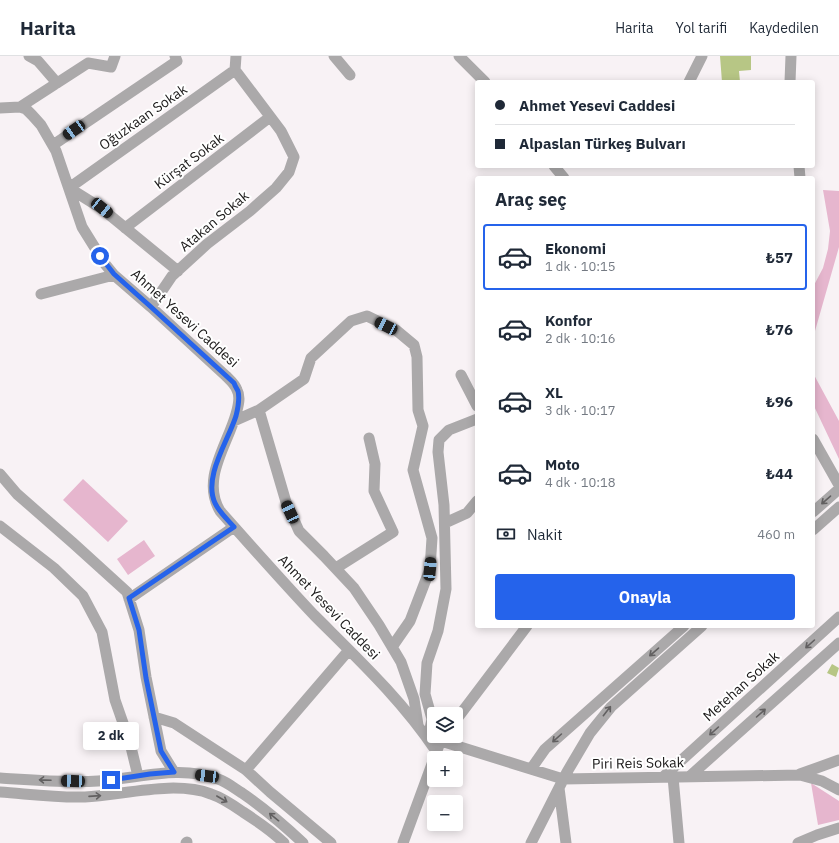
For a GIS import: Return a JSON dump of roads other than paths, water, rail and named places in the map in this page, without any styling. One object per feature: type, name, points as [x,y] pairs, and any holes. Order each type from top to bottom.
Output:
[{"type":"street","points":[[29,56],[38,60],[58,83]]},
{"type":"street","points":[[0,108],[20,107],[88,63],[111,67],[115,56]]},
{"type":"street","points":[[53,145],[177,61],[176,56]]},
{"type":"street","points":[[236,56],[235,70],[270,117]]},
{"type":"street","points":[[334,56],[350,75]]},
{"type":"street","points":[[459,56],[483,80]]},
{"type":"street","points":[[690,80],[702,56]]},
{"type":"street","points":[[790,56],[790,80]]},
{"type":"street","name":"Oğuzkaan Sokak","points":[[69,188],[235,70]]},
{"type":"street","name":"Ahmet Yesevi Caddesi","points":[[20,107],[26,109],[32,115],[53,145],[82,227],[102,259],[114,274],[234,383],[238,391],[239,399],[234,421],[214,472],[212,484],[215,502],[220,511],[289,589],[348,650],[427,738]]},
{"type":"street","name":"Atakan Sokak","points":[[151,307],[172,276],[207,244],[250,211],[276,188],[289,172],[294,157],[281,131],[270,117]]},
{"type":"street","name":"Kürşat Sokak","points":[[125,228],[270,117]]},
{"type":"street","points":[[556,168],[562,176]]},
{"type":"street","points":[[69,188],[102,208],[178,271]]},
{"type":"street","points":[[41,294],[114,274]]},
{"type":"street","points":[[234,421],[259,410],[304,379],[311,358],[351,321],[367,316],[396,330],[414,345],[417,357],[418,410],[423,426],[413,470],[432,538],[430,569],[410,621],[392,647]]},
{"type":"street","points":[[461,375],[475,402]]},
{"type":"street","points":[[259,410],[286,502],[299,531],[354,588],[379,625],[401,662],[414,699],[418,726]]},
{"type":"street","points":[[429,707],[425,694],[427,663],[438,632],[446,589],[445,523],[438,452],[439,440],[449,430],[475,420]]},
{"type":"street","points":[[336,568],[393,532],[374,491],[375,464],[369,438]]},
{"type":"street","points":[[815,442],[839,485]]},
{"type":"street","points":[[0,474],[17,494],[127,592],[139,630],[146,678],[161,751],[174,772]]},
{"type":"street","points":[[815,510],[839,489]]},
{"type":"street","points":[[445,523],[467,513],[475,503]]},
{"type":"street","points":[[815,528],[839,507]]},
{"type":"street","points":[[0,526],[54,568],[83,596],[102,632],[115,700],[130,743],[138,776]]},
{"type":"street","points":[[129,598],[234,527]]},
{"type":"street","name":"Metehan Sokak","points":[[668,777],[839,618]]},
{"type":"street","points":[[463,711],[525,628]]},
{"type":"street","points":[[531,769],[545,749],[682,628]]},
{"type":"street","points":[[532,843],[561,783],[590,733],[611,706],[700,628]]},
{"type":"street","points":[[690,776],[839,643]]},
{"type":"street","points":[[246,770],[348,650]]},
{"type":"street","points":[[154,717],[174,723],[246,770],[331,843]]},
{"type":"street","points":[[403,843],[440,743]]},
{"type":"street","name":"Piri Reis Sokak","points":[[440,743],[531,769],[561,783],[690,776],[800,775],[822,781],[839,790]]},
{"type":"street","points":[[800,775],[839,760]]},
{"type":"street","points":[[0,778],[96,782],[174,772],[207,776],[220,780],[271,814],[303,843]]},
{"type":"street","points":[[668,777],[679,843]]},
{"type":"street","points":[[561,783],[566,843]]},
{"type":"street","points":[[0,792],[73,797],[170,788],[201,791],[222,798],[262,824],[284,843]]},
{"type":"street","points":[[798,843],[839,828]]}]
